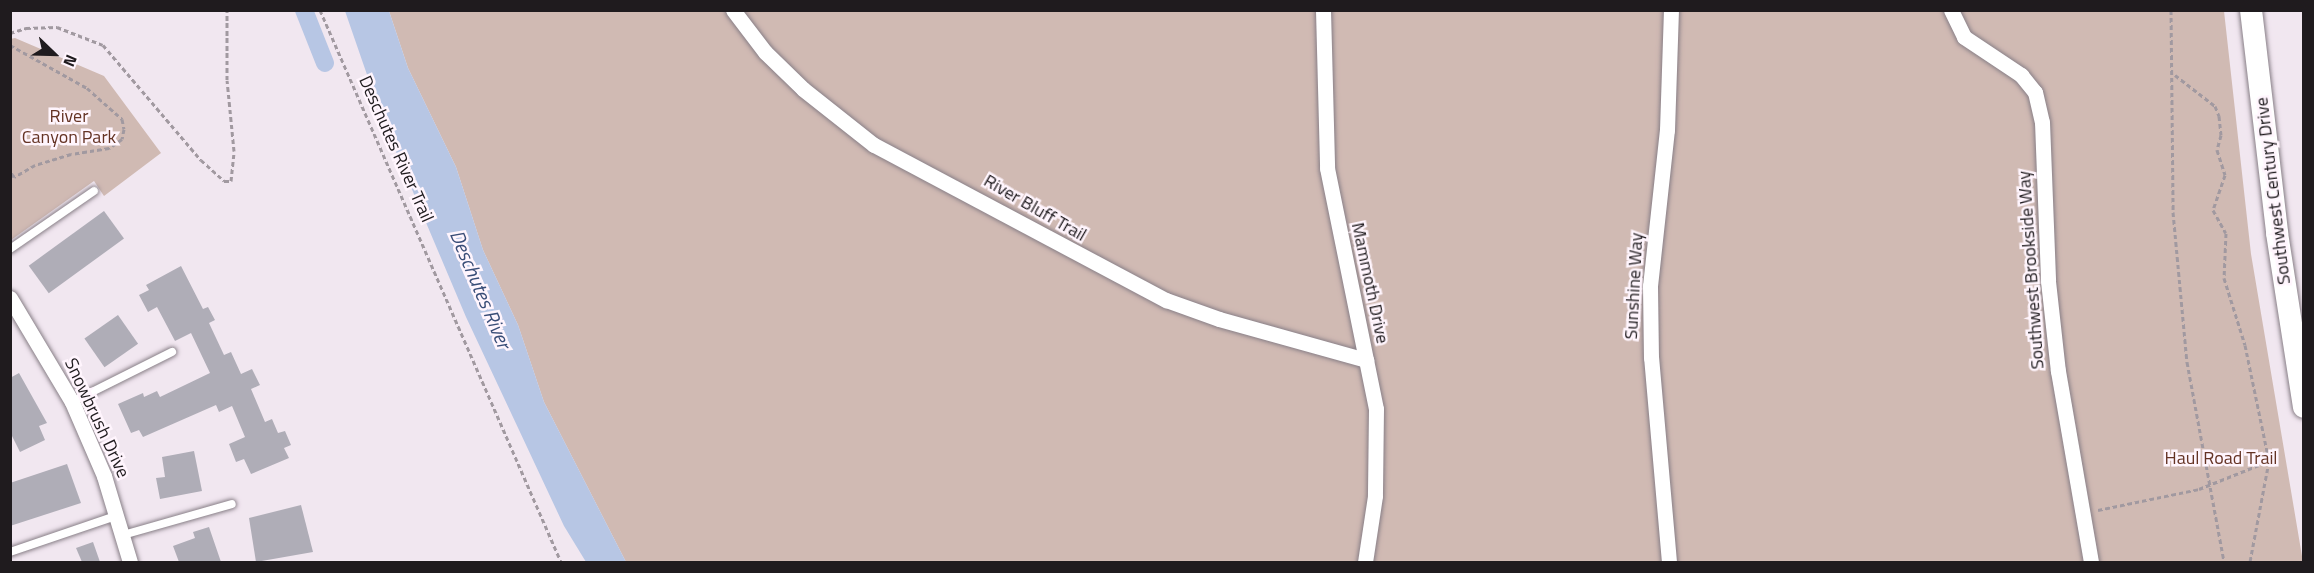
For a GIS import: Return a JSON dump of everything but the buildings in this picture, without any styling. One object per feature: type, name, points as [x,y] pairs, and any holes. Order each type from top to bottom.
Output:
[{"type":"main road","name":"Southwest Century Drive","points":[[2251,10],[2277,233],[2304,407]]},
{"type":"street","name":"River Bluff Trail","points":[[733,10],[765,52],[803,89],[874,145],[1166,300],[1219,319],[1366,360]]},
{"type":"street","name":"Mammoth Drive","points":[[1323,10],[1327,168],[1376,409],[1377,452],[1370,539],[1365,562]]},
{"type":"street","name":"Sunshine Way","points":[[1669,562],[1651,357],[1650,286],[1667,129],[1671,10]]},
{"type":"street","name":"Southwest Brookside Way","points":[[1951,10],[1964,37],[2021,75],[2035,92],[2042,122],[2048,281],[2058,370],[2091,562]]},
{"type":"street","name":"Snowbrush Drive","points":[[10,298],[72,402],[118,515],[130,562]]},
{"type":"lane","points":[[10,249],[94,191]]},
{"type":"lane","points":[[72,402],[172,352]]},
{"type":"lane","points":[[123,535],[232,504]]},
{"type":"lane","points":[[10,552],[118,515]]},
{"type":"path","points":[[10,33],[26,28],[57,27],[103,45],[201,160],[224,181],[231,181],[234,151],[227,80],[227,10]]},
{"type":"path","name":"Deschutes River Trail","points":[[320,10],[561,562]]},
{"type":"path","points":[[2171,10],[2175,75],[2173,212],[2187,362],[2224,562]]},
{"type":"path","points":[[10,45],[87,88],[122,119],[124,129],[122,139],[109,148],[71,154],[35,165],[14,177],[10,171]]},
{"type":"path","points":[[2175,75],[2215,106],[2220,116],[2222,135],[2217,150],[2225,175],[2213,210],[2226,233],[2224,278],[2245,345],[2269,461],[2250,562]]},
{"type":"path","points":[[2082,513],[2245,474],[2269,461]]},
{"type":"green space","name":"Haul Road Trail","points":[[389,11],[2224,11],[2251,254],[2303,562],[626,562],[544,402],[518,325],[483,250],[456,167],[408,68]]},
{"type":"green space","name":"River Canyon Park","points":[[15,38],[104,76],[161,153],[104,196],[94,181],[11,240],[10,39]]},
{"type":"water","name":"Deschutes River","points":[[345,11],[389,11],[408,68],[456,167],[483,250],[518,325],[544,402],[626,562],[586,562],[564,526],[466,317],[383,121]]},
{"type":"waterway","points":[[304,10],[325,63]]}]
